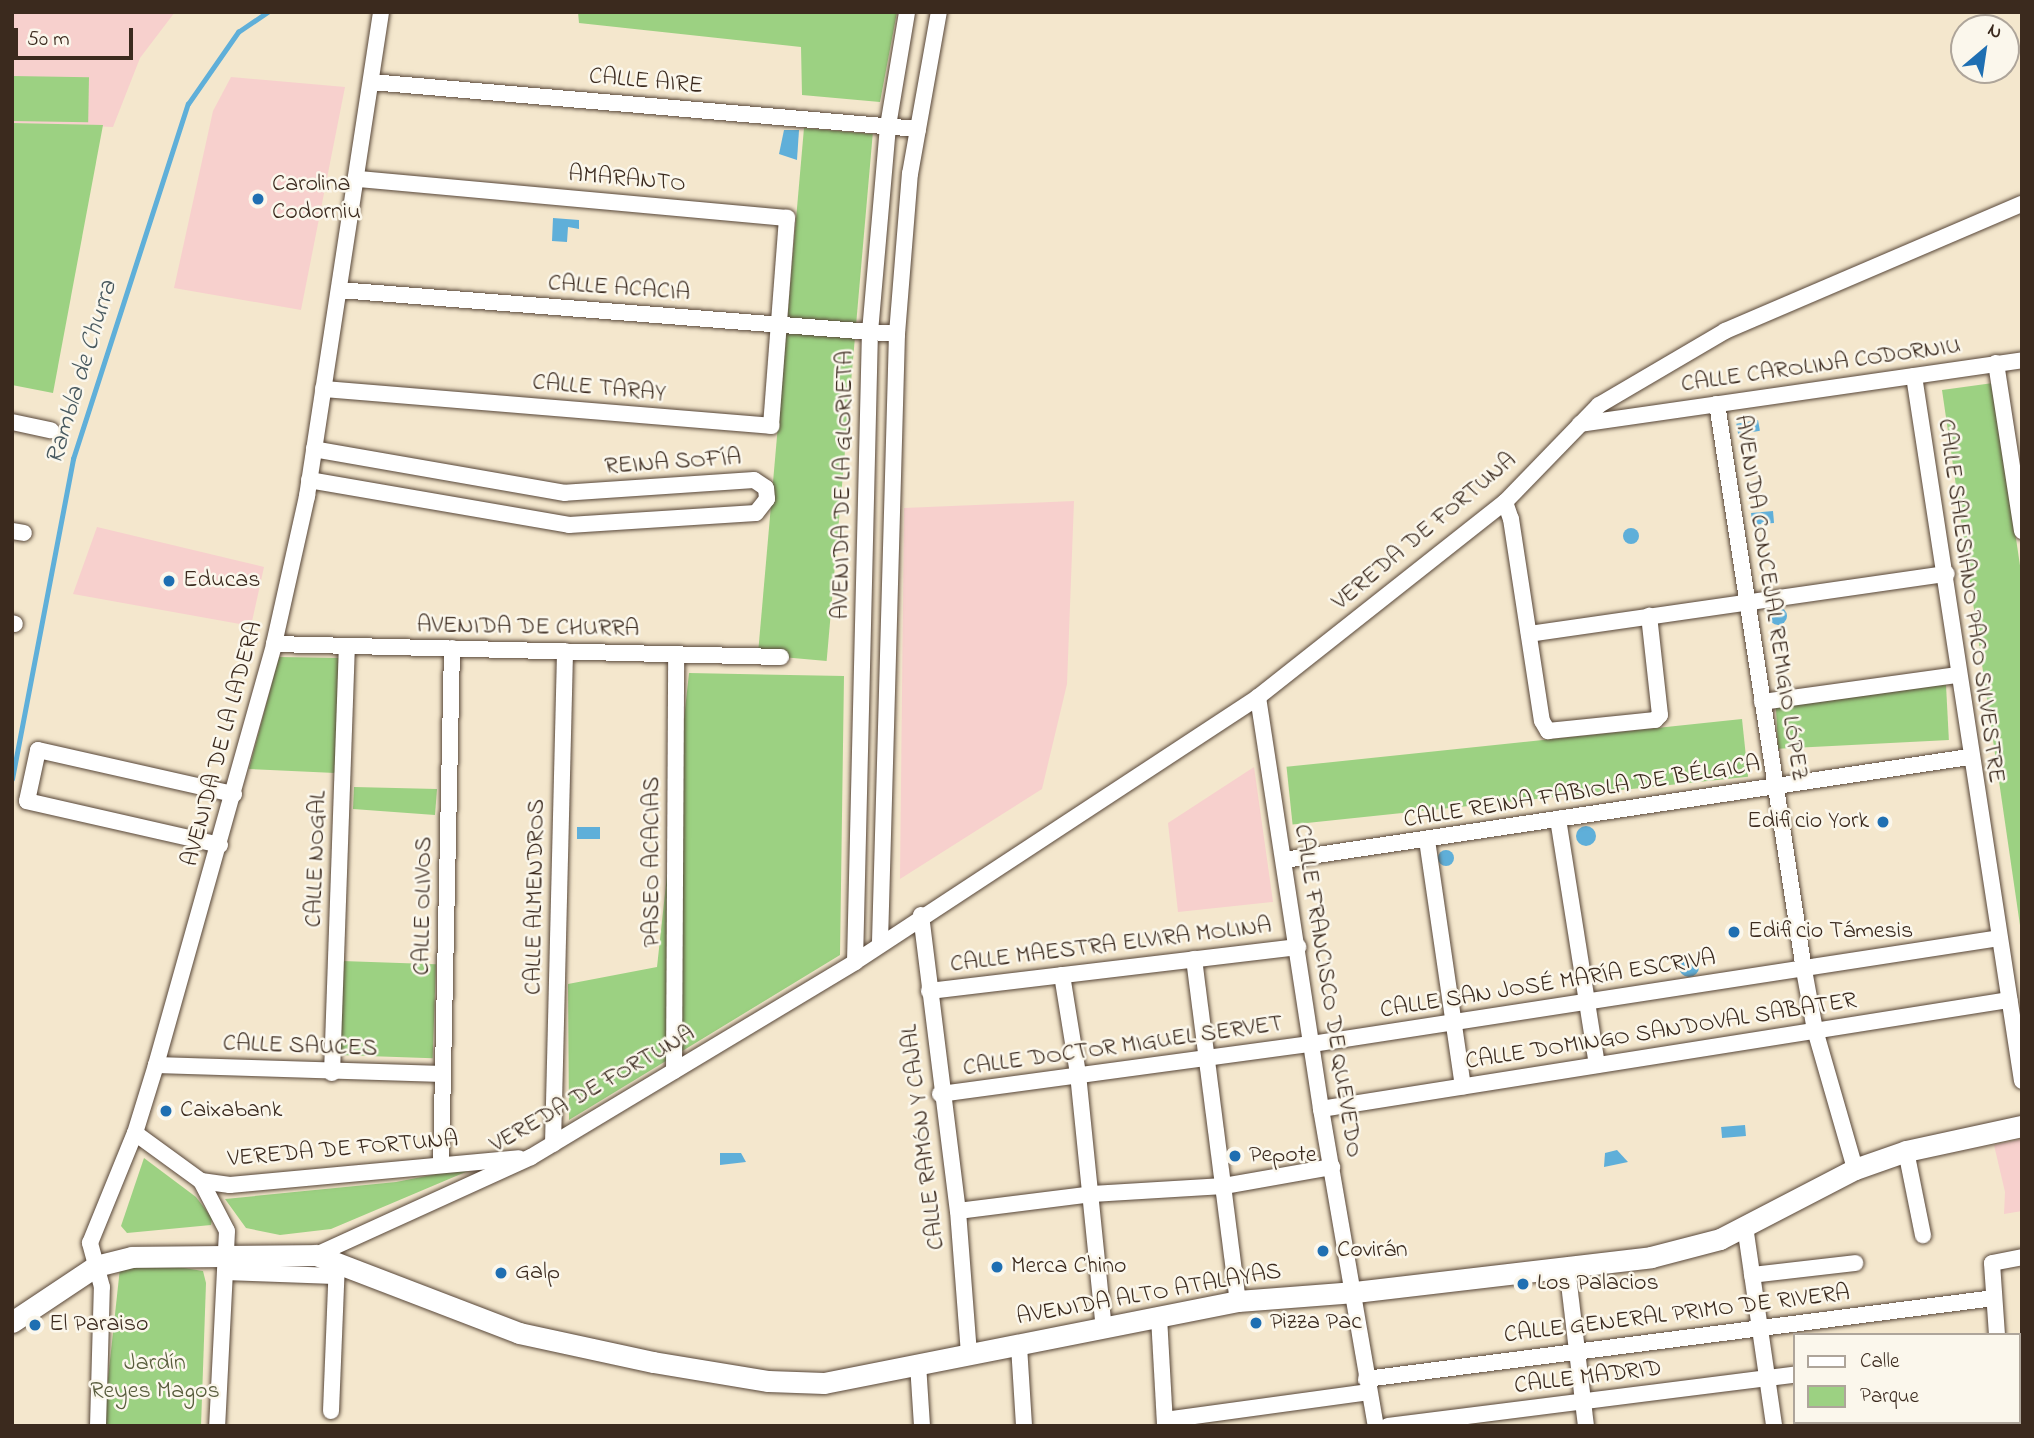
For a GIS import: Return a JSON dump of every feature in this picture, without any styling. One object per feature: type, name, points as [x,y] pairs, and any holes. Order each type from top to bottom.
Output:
[{"type":"main road","name":"AVENIDA ALTO ATALAYAS","points":[[330,1264],[519,1333],[653,1363],[768,1381],[824,1383],[1238,1301],[1355,1292],[1651,1257],[1720,1239],[1855,1169],[1906,1151],[2022,1126]]},
{"type":"main road","points":[[12,1322],[96,1266],[132,1257],[226,1264],[330,1264]]},
{"type":"street","name":"AVENIDA DE LA LADERA","points":[[98,1426],[102,1287],[90,1243],[135,1133],[156,1065],[220,845],[274,644],[309,480],[381,12]]},
{"type":"street","name":"AVENIDA DE LA GLORIETA","points":[[855,962],[870,332],[888,126],[907,12]]},
{"type":"street","name":"AVENIDA DE LA GLORIETA","points":[[880,942],[897,334],[918,129],[939,12]]},
{"type":"street","name":"CALLE AIRE","points":[[371,82],[918,129]]},
{"type":"street","name":"AMARANTO","points":[[356,179],[787,218],[781,324]]},
{"type":"street","name":"VEREDA DE FORTUNA","points":[[330,1264],[531,1157],[855,962],[921,915],[1258,697],[1505,502],[1599,404],[1725,331],[2022,204]]},
{"type":"street","name":"CALLE ACACIA","points":[[339,290],[897,334]]},
{"type":"street","name":"CALLE TARAY","points":[[323,389],[771,426],[781,324]]},
{"type":"street","name":"CALLE CAROLINA CODORNIU","points":[[1580,424],[2022,360]]},
{"type":"street","points":[[1996,363],[2022,531]]},
{"type":"street","name":"CALLE SALESIANO PACO SILVESTRE","points":[[1914,376],[1947,573],[1957,675],[1969,757],[2022,1081]]},
{"type":"street","points":[[1599,404],[1627,417]]},
{"type":"street","name":"AVENIDA CONCEJAL REMIGIO LÓPEZ","points":[[1717,404],[1804,970],[1815,1030],[1855,1169]]},
{"type":"street","points":[[12,422],[51,430]]},
{"type":"street","name":"REINA SOFÍA","points":[[309,480],[569,525],[756,513],[768,499],[766,488],[754,480],[565,493],[314,449]]},
{"type":"street","points":[[1505,502],[1542,722],[1548,731],[1559,733],[1655,720],[1660,715],[1649,616]]},
{"type":"street","points":[[1529,634],[1947,573]]},
{"type":"street","name":"AVENIDA DE CHURRA","points":[[274,644],[781,657]]},
{"type":"street","name":"CALLE NOGAL","points":[[332,1073],[347,646]]},
{"type":"street","name":"CALLE OLIVOS","points":[[441,1166],[452,649]]},
{"type":"street","name":"CALLE ALMENDROS","points":[[553,1144],[565,651]]},
{"type":"street","name":"PASEO ACACIAS","points":[[674,1071],[676,654]]},
{"type":"street","points":[[1762,702],[1957,675]]},
{"type":"street","name":"CALLE FRANCISCO DE QUEVEDO","points":[[1258,697],[1321,1109],[1355,1292],[1367,1386],[1376,1426]]},
{"type":"street","points":[[220,845],[27,801],[37,750],[234,794]]},
{"type":"street","name":"CALLE REINA FABIOLA DE BÉLGICA","points":[[1284,860],[1969,757]]},
{"type":"street","points":[[1558,819],[1597,1065]]},
{"type":"street","points":[[1427,840],[1463,1086]]},
{"type":"street","name":"CALLE RAMÓN Y CAJAL","points":[[921,915],[940,1094],[958,1212],[969,1353]]},
{"type":"street","name":"CALLE SAN JOSÉ MARÍA ESCRIVA","points":[[1312,1044],[1999,938]]},
{"type":"street","name":"CALLE MAESTRA ELVIRA MOLINA","points":[[929,991],[1298,947]]},
{"type":"street","points":[[1194,960],[1238,1301]]},
{"type":"street","points":[[1062,975],[1078,1074],[1104,1328]]},
{"type":"street","name":"CALLE DOMINGO SANDOVAL SABATER","points":[[1321,1109],[2009,1000]]},
{"type":"street","name":"CALLE DOCTOR MIGUEL SERVET","points":[[940,1094],[1312,1044]]},
{"type":"street","name":"CALLE SAUCES","points":[[156,1065],[332,1073],[443,1073]]},
{"type":"street","points":[[135,1133],[201,1181],[227,1231],[217,1426]]},
{"type":"street","points":[[1906,1151],[1923,1235]]},
{"type":"street","name":"VEREDA DE FORTUNA","points":[[201,1181],[230,1185],[531,1157]]},
{"type":"street","points":[[958,1212],[1091,1194],[1224,1186],[1332,1167]]},
{"type":"street","points":[[1745,1226],[1773,1426]]},
{"type":"street","points":[[1997,1333],[1992,1263],[2022,1257]]},
{"type":"street","points":[[1752,1275],[1854,1263]]},
{"type":"street","points":[[330,1264],[331,1411]]},
{"type":"street","points":[[1567,1267],[1586,1426]]},
{"type":"street","name":"CALLE GENERAL PRIMO DE RIVERA","points":[[1165,1423],[1577,1349],[1994,1298]]},
{"type":"street","points":[[1159,1317],[1165,1423]]},
{"type":"street","points":[[1019,1346],[1024,1426]]},
{"type":"street","points":[[918,1364],[922,1426]]},
{"type":"street","name":"CALLE MADRID","points":[[1388,1426],[1792,1375]]},
{"type":"shaded area","points":[[12,12],[175,12],[140,58],[113,127],[12,123]]},
{"type":"shaded area","name":"Carolina Codorniu","points":[[231,77],[345,87],[301,310],[174,288],[213,111]]},
{"type":"shaded area","points":[[1074,501],[1067,684],[1042,789],[900,879],[904,508]]},
{"type":"shaded area","name":"Educas","points":[[97,527],[264,567],[251,626],[73,594]]},
{"type":"shaded area","points":[[1254,767],[1273,902],[1178,912],[1168,823]]},
{"type":"shaded area","points":[[2022,1139],[2022,1211],[2004,1214],[2005,1192],[1994,1145]]},
{"type":"green space","points":[[578,12],[897,12],[880,102],[802,95],[801,47],[579,23]]},
{"type":"green space","points":[[12,76],[89,77],[88,122],[12,121]]},
{"type":"green space","points":[[12,123],[103,125],[53,393],[12,385]]},
{"type":"green space","points":[[804,128],[873,134],[827,661],[758,655]]},
{"type":"green space","points":[[1993,383],[2022,579],[2022,939],[1942,390]]},
{"type":"green space","points":[[279,657],[339,658],[335,773],[249,769]]},
{"type":"green space","points":[[689,673],[844,676],[840,955],[569,1120],[568,984],[657,967]]},
{"type":"green space","points":[[1946,685],[1949,740],[1778,749],[1775,694]]},
{"type":"green space","points":[[1742,719],[1748,777],[1293,825],[1287,767]]},
{"type":"green space","points":[[354,787],[437,789],[435,815],[353,809]]},
{"type":"green space","points":[[342,961],[436,964],[433,1058],[339,1055]]},
{"type":"green space","points":[[144,1158],[196,1197],[212,1218],[211,1225],[127,1233],[121,1226]]},
{"type":"green space","points":[[462,1169],[468,1171],[331,1229],[280,1235],[246,1228],[225,1199],[396,1182]]},
{"type":"green space","name":"Jardín Reyes Magos","points":[[178,1267],[203,1271],[206,1283],[201,1426],[103,1425],[120,1268]]},
{"type":"water","points":[[784,130],[799,130],[797,160],[779,154]]},
{"type":"water","points":[[553,218],[579,220],[579,229],[568,227],[567,242],[552,241]]},
{"type":"water","points":[[1758,420],[1760,431],[1738,435],[1736,424]]},
{"type":"water","points":[[1773,511],[1774,523],[1752,525],[1751,513]]},
{"type":"water","points":[[1628,528],[1634,528],[1639,536],[1637,542],[1628,544],[1623,539],[1623,533]]},
{"type":"water","points":[[1778,607],[1786,612],[1787,616],[1782,624],[1778,625],[1770,620],[1769,616],[1774,608]]},
{"type":"water","points":[[1586,826],[1593,829],[1596,836],[1593,843],[1586,846],[1579,843],[1576,836],[1579,829]]},
{"type":"water","points":[[577,827],[600,827],[600,839],[577,839]]},
{"type":"water","points":[[1446,850],[1452,852],[1452,864],[1446,866],[1440,864],[1438,858],[1440,852]]},
{"type":"water","points":[[1689,957],[1696,960],[1699,967],[1696,974],[1689,977],[1682,974],[1679,967],[1682,960]]},
{"type":"water","points":[[1745,1125],[1746,1136],[1722,1138],[1721,1127]]},
{"type":"water","points":[[1617,1150],[1628,1162],[1604,1167],[1605,1153]]},
{"type":"water","points":[[720,1153],[741,1153],[746,1162],[720,1165]]},
{"type":"waterway","name":"Rambla de Churra","points":[[12,779],[73,459],[188,104],[238,32],[268,12]]},
{"type":"place","name":"Carolina Codorniu","points":[[258,199]]},
{"type":"place","name":"Educas","points":[[169,581]]},
{"type":"place","name":"Edificio York","points":[[1883,822]]},
{"type":"place","name":"Edificio Támesis","points":[[1734,932]]},
{"type":"place","name":"Caixabank","points":[[166,1111]]},
{"type":"place","name":"Pepote","points":[[1235,1156]]},
{"type":"place","name":"Covirán","points":[[1323,1251]]},
{"type":"place","name":"Merca Chino","points":[[997,1267]]},
{"type":"place","name":"Galp","points":[[501,1273]]},
{"type":"place","name":"Los Palacios","points":[[1523,1284]]},
{"type":"place","name":"Pizza Pac","points":[[1256,1323]]},
{"type":"place","name":"El Paraiso","points":[[35,1325]]}]
